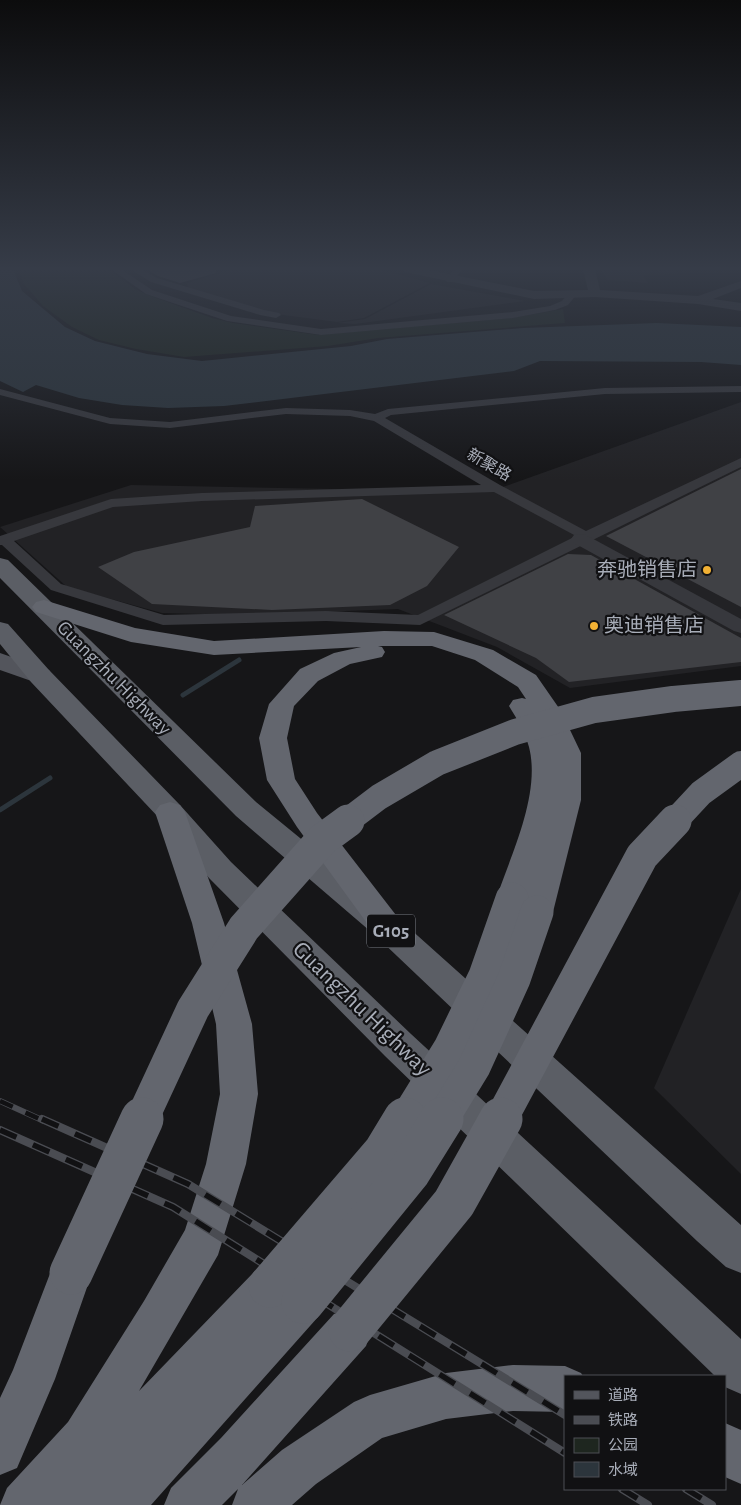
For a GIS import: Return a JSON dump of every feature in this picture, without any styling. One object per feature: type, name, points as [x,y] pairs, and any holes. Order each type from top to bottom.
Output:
[{"type":"highway","name":"Guangzhu Highway","points":[[0,565],[246,809],[388,928],[711,1227],[741,1252]]},
{"type":"highway","points":[[44,607],[131,635],[214,648],[384,638],[434,639],[484,656],[527,681],[548,711],[566,753],[567,800],[524,906]]},
{"type":"highway","name":"Guangzhu Highway","points":[[0,629],[40,676],[170,812],[220,870],[398,1045],[703,1332],[741,1371]]},
{"type":"highway","points":[[64,1505],[287,1294],[409,1172],[474,1067],[514,979],[524,906],[544,797],[544,753],[528,714],[510,688],[473,665],[430,651],[387,650],[343,658],[308,675],[282,704],[273,738],[281,780],[307,820],[388,928]]},
{"type":"highway","points":[[0,1451],[32,1379],[71,1273],[193,1009],[244,928],[322,840],[379,796],[437,763],[516,732],[594,710],[673,699],[741,693]]},
{"type":"highway","points":[[188,1505],[238,1455],[350,1330],[454,1203],[512,1100],[642,856],[701,793],[741,764]]},
{"type":"highway","points":[[24,1505],[85,1440],[154,1324],[203,1240],[226,1164],[238,1094],[234,1024],[208,923],[170,812]]},
{"type":"highway","points":[[118,1505],[287,1294]]},
{"type":"highway","points":[[256,1505],[299,1467],[370,1418],[446,1396],[513,1388],[564,1389]]},
{"type":"highway","points":[[726,1448],[741,1460]]},
{"type":"main road","points":[[0,661],[40,676]]},
{"type":"street","points":[[0,392],[110,421],[170,425],[286,411],[350,413],[377,418],[388,412],[605,391],[741,389]]},
{"type":"street","name":"新聚路","points":[[377,418],[583,538]]},
{"type":"street","points":[[2,540],[56,586],[163,620],[326,616],[420,620],[583,538],[741,462]]},
{"type":"street","points":[[2,540],[111,503],[202,497],[496,488]]},
{"type":"street","points":[[583,538],[741,620]]},
{"type":"street","points":[[583,538],[741,628]]},
{"type":"shaded area","points":[[741,402],[741,666],[570,688],[497,647],[398,609],[242,615],[162,613],[67,587],[0,527],[131,485],[489,492]]},
{"type":"shaded area","points":[[741,889],[741,1174],[654,1088]]},
{"type":"green space","points":[[97,339],[370,339],[328,346],[184,357],[136,349]]},
{"type":"water","points":[[0,339],[91,339],[147,354],[202,361],[351,346],[386,339],[741,339],[741,365],[701,362],[540,361],[514,371],[224,406],[168,408],[122,405],[79,398],[36,385],[23,392],[0,381]]},
{"type":"building","name":"奔驰销售店","points":[[741,469],[741,607],[606,536]]},
{"type":"building","points":[[362,499],[459,547],[427,586],[390,605],[272,610],[152,604],[98,567],[134,552],[250,527],[255,506]]},
{"type":"building","name":"奥迪销售店","points":[[568,554],[591,555],[741,638],[741,662],[569,682],[536,658],[444,615]]},
{"type":"waterway","points":[[183,695],[239,660]]},
{"type":"waterway","points":[[0,810],[50,778]]},
{"type":"railway","points":[[0,1101],[44,1121]]},
{"type":"railway","points":[[42,1119],[188,1184],[564,1414]]},
{"type":"railway","points":[[0,1130],[173,1207],[564,1452]]},
{"type":"railway","points":[[624,1490],[648,1505]]},
{"type":"railway","points":[[688,1490],[712,1505]]},
{"type":"place","name":"奔驰销售店","points":[[707,570]]},
{"type":"place","name":"奥迪销售店","points":[[594,626]]}]
